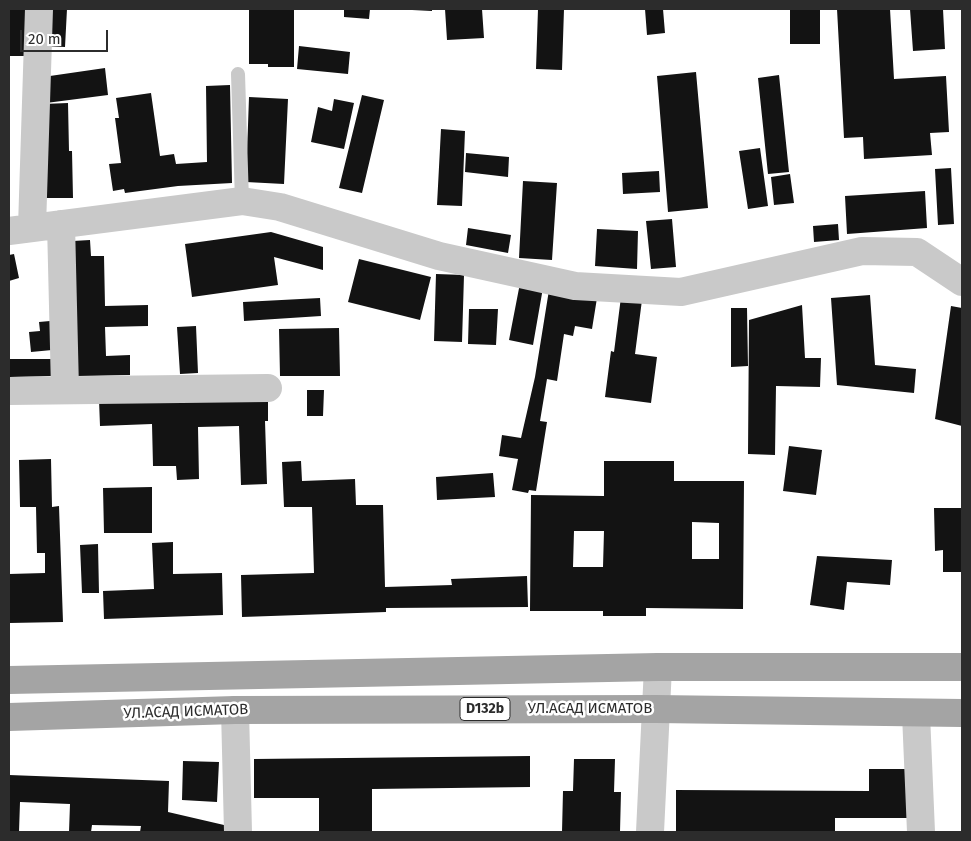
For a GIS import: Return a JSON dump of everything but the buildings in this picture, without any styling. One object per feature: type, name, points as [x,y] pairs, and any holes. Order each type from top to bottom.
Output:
[{"type":"main road","points":[[9,680],[658,667],[962,667]]},
{"type":"main road","name":"УЛ.АСАД ИСМАТОВ","points":[[9,717],[235,710],[656,709],[916,714],[962,713]]},
{"type":"street","points":[[39,9],[21,229],[242,201],[280,207],[439,256],[575,286],[681,292],[862,251],[917,252],[962,282]]},
{"type":"street","points":[[62,224],[65,389]]},
{"type":"street","points":[[9,391],[268,388]]},
{"type":"street","points":[[650,832],[658,667]]},
{"type":"street","points":[[235,710],[238,832]]},
{"type":"street","points":[[916,714],[921,832]]},
{"type":"lane","points":[[238,74],[242,201]]}]
